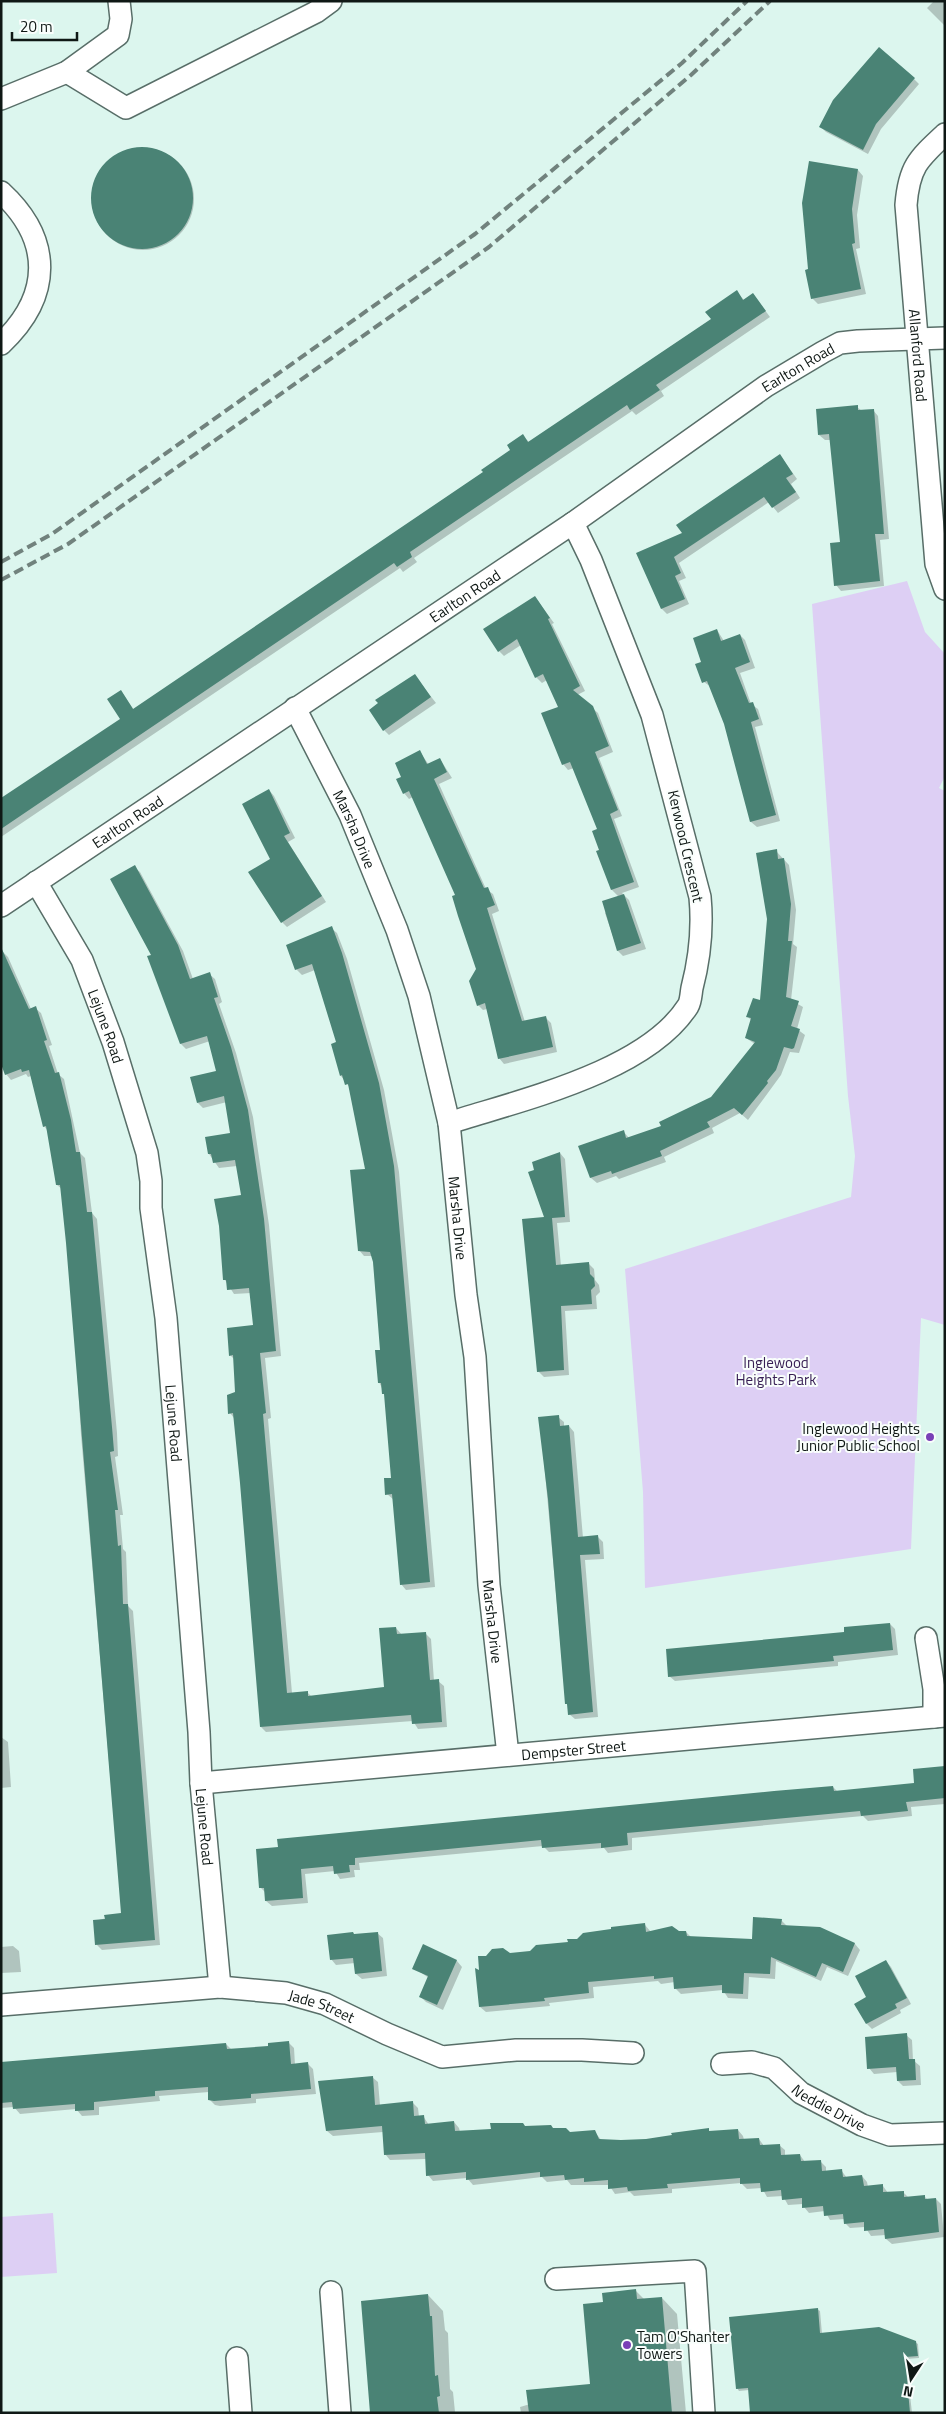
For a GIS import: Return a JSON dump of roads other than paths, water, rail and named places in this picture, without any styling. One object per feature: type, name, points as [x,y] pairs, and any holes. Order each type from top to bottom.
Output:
[{"type":"street","points":[[1,99],[67,72],[118,35],[121,19],[119,1]]},
{"type":"street","points":[[67,72],[126,108],[316,12],[331,1]]},
{"type":"street","name":"Allanford Road","points":[[945,134],[916,164],[908,182],[906,232],[920,364],[936,564],[945,589]]},
{"type":"street","points":[[1,192],[28,222],[38,248],[40,263],[38,293],[21,324],[1,344]]},
{"type":"street","name":"Earlton Road","points":[[1,906],[573,524],[766,386],[840,344],[858,341],[945,338]]},
{"type":"street","name":"Kerwood Crescent","points":[[449,1123],[591,1076],[621,1063],[645,1048],[661,1036],[688,1005],[698,961],[702,918],[700,897],[652,715],[591,560],[573,524]]},
{"type":"street","name":"Marsha Drive","points":[[295,708],[350,815],[398,930],[419,996],[449,1123],[466,1295],[475,1358],[489,1585],[508,1756]]},
{"type":"street","name":"Lejune Road","points":[[36,882],[82,960],[113,1042],[147,1153],[151,1181],[151,1208],[166,1318],[199,1732],[201,1783],[220,1988]]},
{"type":"street","points":[[926,1638],[939,1716]]},
{"type":"street","name":"Dempster Street","points":[[201,1783],[939,1716]]},
{"type":"street","name":"Jade Street","points":[[1,2004],[220,1988],[286,1993],[325,2004],[387,2034],[442,2057],[516,2050],[582,2050],[633,2054]]},
{"type":"street","name":"Neddie Drive","points":[[722,2064],[752,2062],[774,2068],[801,2093],[862,2125],[890,2135],[945,2133]]},
{"type":"street","points":[[556,2279],[695,2271],[704,2413]]},
{"type":"street","points":[[331,2292],[340,2413]]},
{"type":"street","points":[[237,2358],[241,2413]]},
{"type":"railway","points":[[1,562],[52,534],[475,234],[682,63],[747,1]]},
{"type":"railway","points":[[1,580],[68,544],[489,247],[691,75],[770,1]]},
{"type":"place","name":"Inglewood Heights Junior Public School","points":[[930,1437]]},
{"type":"place","name":"Tam O'Shanter Towers","points":[[627,2345]]},
{"type":"park label","name":"Inglewood Heights Park","points":[[776,1370]]}]
